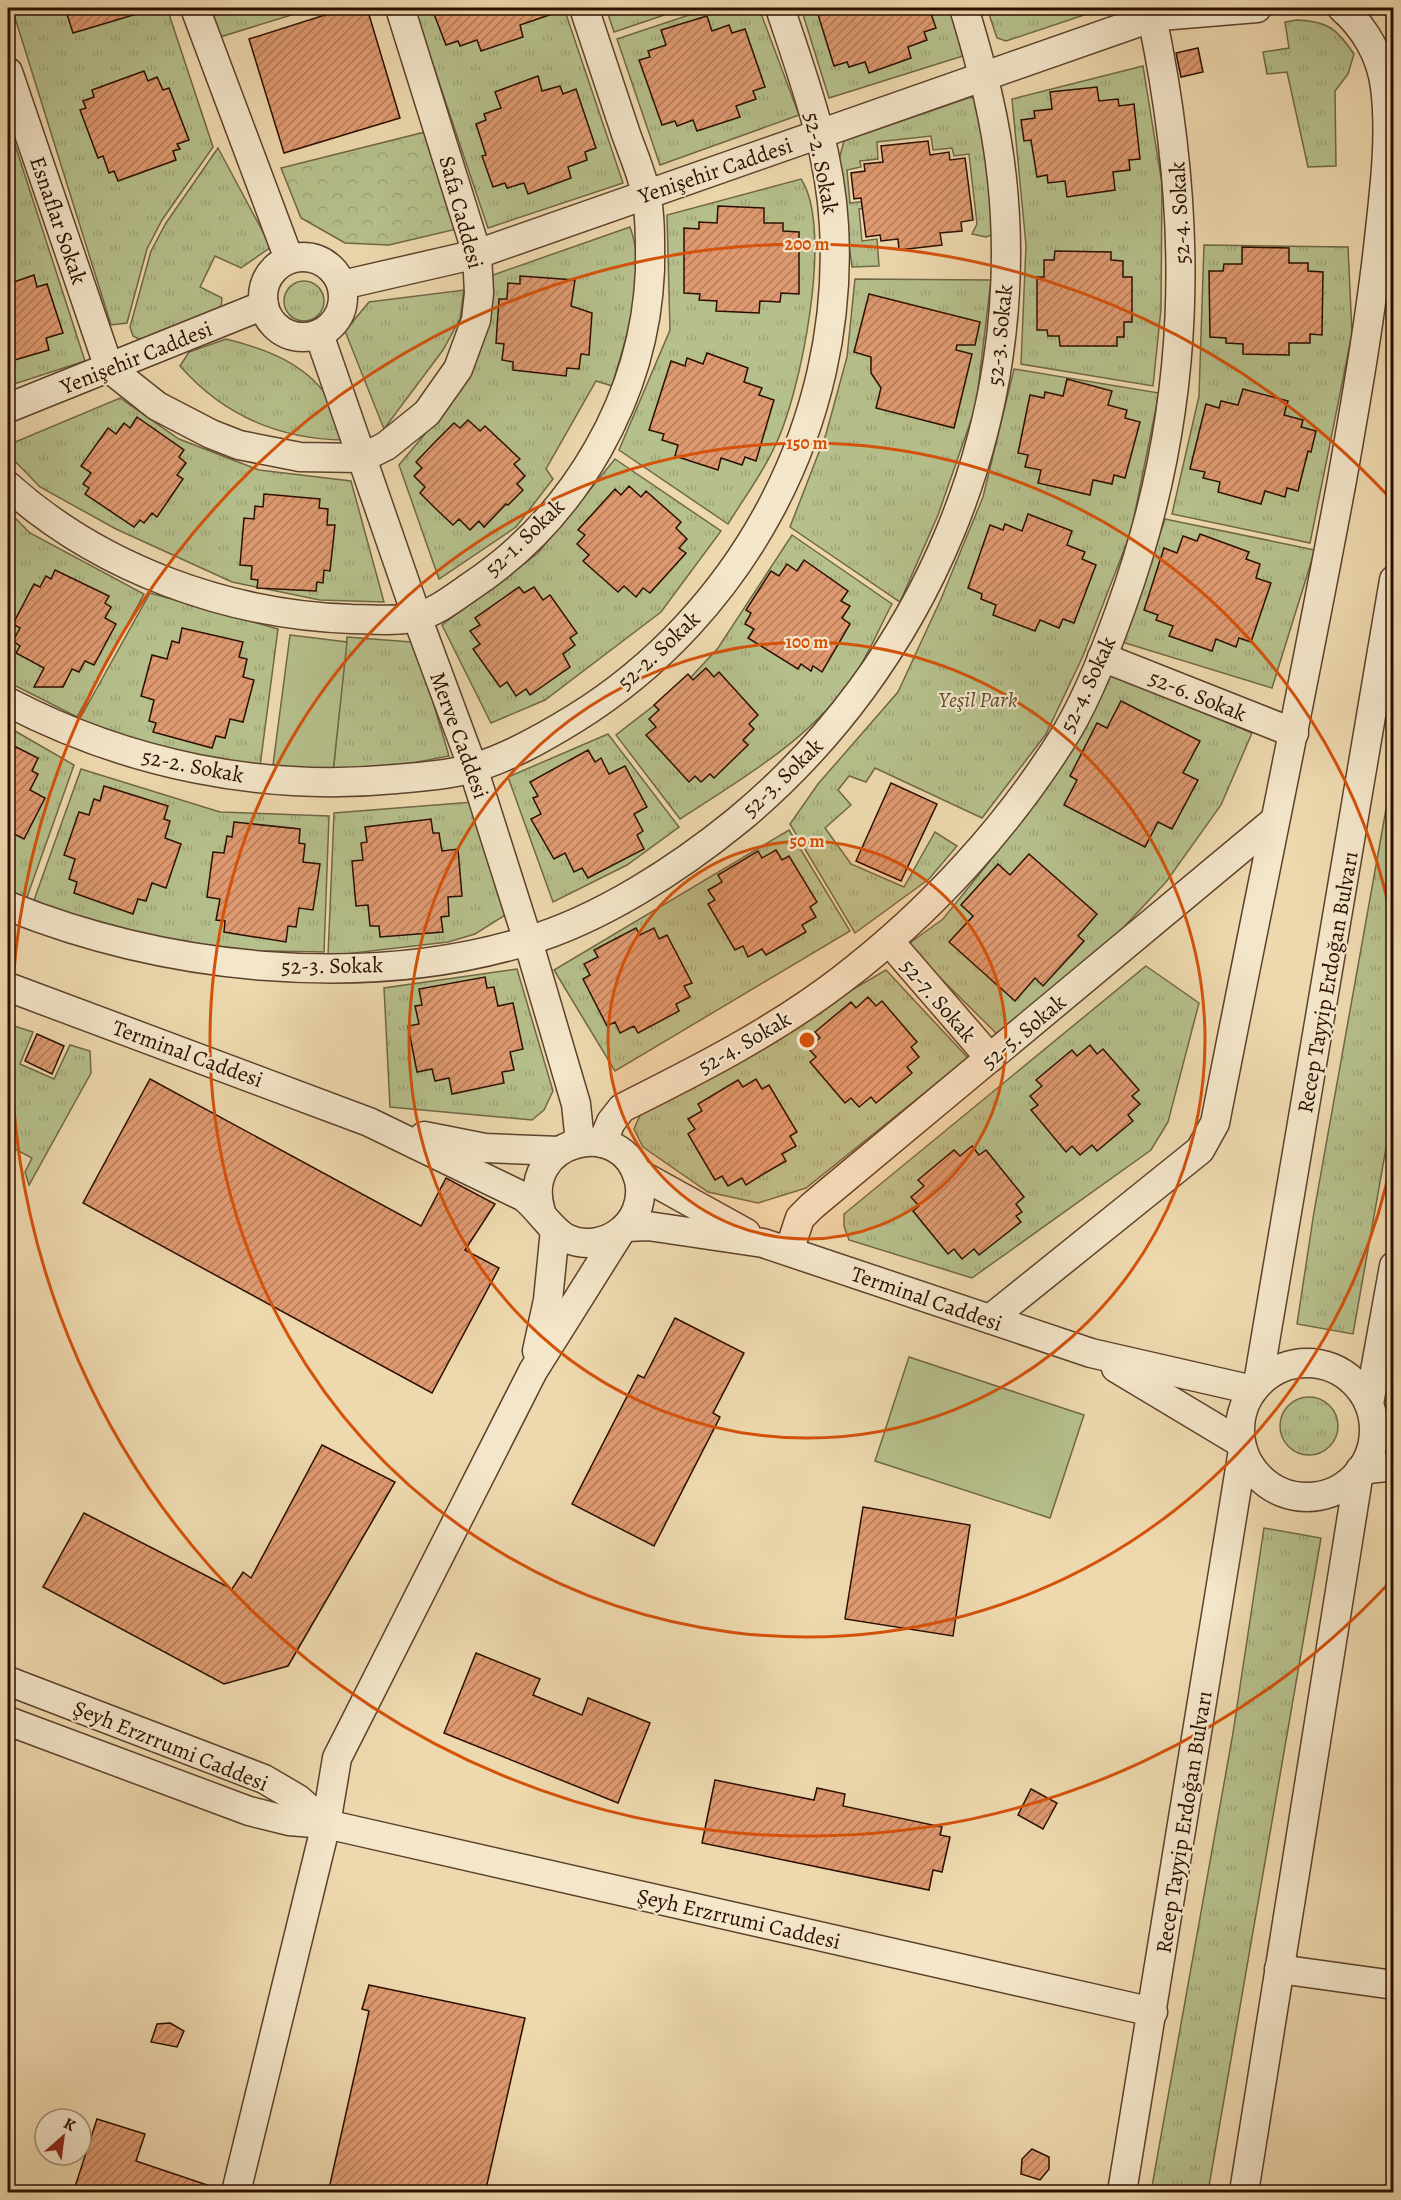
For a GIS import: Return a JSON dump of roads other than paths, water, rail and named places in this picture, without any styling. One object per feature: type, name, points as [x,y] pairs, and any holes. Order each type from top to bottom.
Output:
[{"type":"street","points":[[195,8],[290,259]]},
{"type":"street","name":"Safa Caddesi","points":[[109,368],[157,406],[183,422],[230,441],[300,457],[362,458],[386,446],[414,425],[444,392],[458,369],[476,320],[479,293],[477,254],[400,8]]},
{"type":"street","name":"52-1. Sokak","points":[[8,486],[51,520],[88,544],[128,565],[208,596],[291,614],[375,620],[417,617],[453,598],[518,550],[573,489],[595,455],[627,385],[644,319],[650,272],[646,194],[584,8]]},
{"type":"street","name":"52-2. Sokak","points":[[8,702],[75,733],[122,750],[221,774],[322,783],[413,778],[473,768],[556,730],[604,699],[657,656],[698,616],[726,580],[775,503],[810,415],[823,369],[831,322],[834,226],[821,133],[780,8]]},
{"type":"street","name":"52-3. Sokak","points":[[8,906],[75,930],[149,950],[257,965],[367,966],[475,953],[528,941],[578,920],[645,885],[716,838],[758,803],[833,727],[896,640],[923,593],[965,496],[988,414],[1001,340],[1006,266],[1003,191],[995,128],[984,76],[964,8]]},
{"type":"street","name":"Yenişehir Caddesi","points":[[1152,17],[1179,8]]},
{"type":"street","name":"Yenişehir Caddesi","points":[[342,285],[477,254],[984,76],[1124,18],[1257,8]]},
{"type":"street","points":[[990,1319],[1200,1150],[1215,1122],[1273,822],[1294,733],[1369,331],[1385,183],[1386,105],[1382,71],[1369,39],[1342,8]]},
{"type":"street","name":"52-4. Sokak","points":[[580,1145],[611,1122],[622,1108],[739,1048],[791,1016],[889,941],[969,862],[1012,810],[1069,727],[1102,657],[1130,585],[1158,483],[1172,407],[1179,342],[1181,227],[1176,152],[1152,17]]},
{"type":"street","name":"Esnaflar Sokak","points":[[8,72],[109,368]]},
{"type":"street","points":[[305,257],[321,261],[334,271],[342,285],[343,302],[338,317],[319,334],[304,337],[281,330],[270,320],[264,305],[264,289],[270,273],[290,259],[305,257]]},
{"type":"street","name":"Yenişehir Caddesi","points":[[8,408],[264,305]]},
{"type":"street","name":"Merve Caddesi","points":[[319,334],[417,617],[473,768],[528,941],[576,1104],[580,1145]]},
{"type":"street","name":"Recep Tayyip Erdoğan Bulvarı","points":[[1256,1387],[1394,580]]},
{"type":"street","name":"52-6. Sokak","points":[[1102,657],[1294,733]]},
{"type":"street","name":"52-5. Sokak","points":[[776,1247],[812,1206],[1273,822]]},
{"type":"street","name":"52-7. Sokak","points":[[889,941],[990,1058]]},
{"type":"street","name":"Terminal Caddesi","points":[[8,987],[369,1122],[524,1197],[564,1237],[586,1243],[609,1239],[623,1230],[648,1226],[776,1247],[1091,1353],[1256,1387]]},
{"type":"street","name":"Terminal Caddesi","points":[[369,1122],[431,1138],[485,1148],[580,1145],[616,1149],[628,1159],[636,1172],[776,1247]]},
{"type":"street","points":[[533,1371],[548,1300],[548,1221],[538,1192],[541,1173],[580,1145]]},
{"type":"street","points":[[236,2193],[326,1824],[338,1758],[533,1371],[639,1201],[636,1172]]},
{"type":"street","points":[[1244,2193],[1360,1471],[1373,1440],[1394,1266]]},
{"type":"street","name":"Terminal Caddesi","points":[[1091,1353],[1242,1447]]},
{"type":"street","points":[[1377,1409],[1347,1376],[1317,1364],[1285,1366],[1256,1387],[1241,1419],[1242,1447],[1250,1465],[1267,1483],[1296,1496],[1312,1496],[1335,1490],[1360,1471],[1394,1466]]},
{"type":"street","name":"Recep Tayyip Erdoğan Bulvarı","points":[[1122,2193],[1153,2012],[1242,1447]]},
{"type":"street","name":"Şeyh Erzrrumi Caddesi","points":[[8,1681],[264,1779],[298,1799],[326,1824]]},
{"type":"street","name":"Şeyh Erzrrumi Caddesi","points":[[8,1721],[249,1811],[289,1821],[326,1824],[1153,2012]]},
{"type":"street","points":[[1279,1969],[1394,1985]]},
{"type":"park label","name":"Yeşil Park","points":[[978,699]]}]
